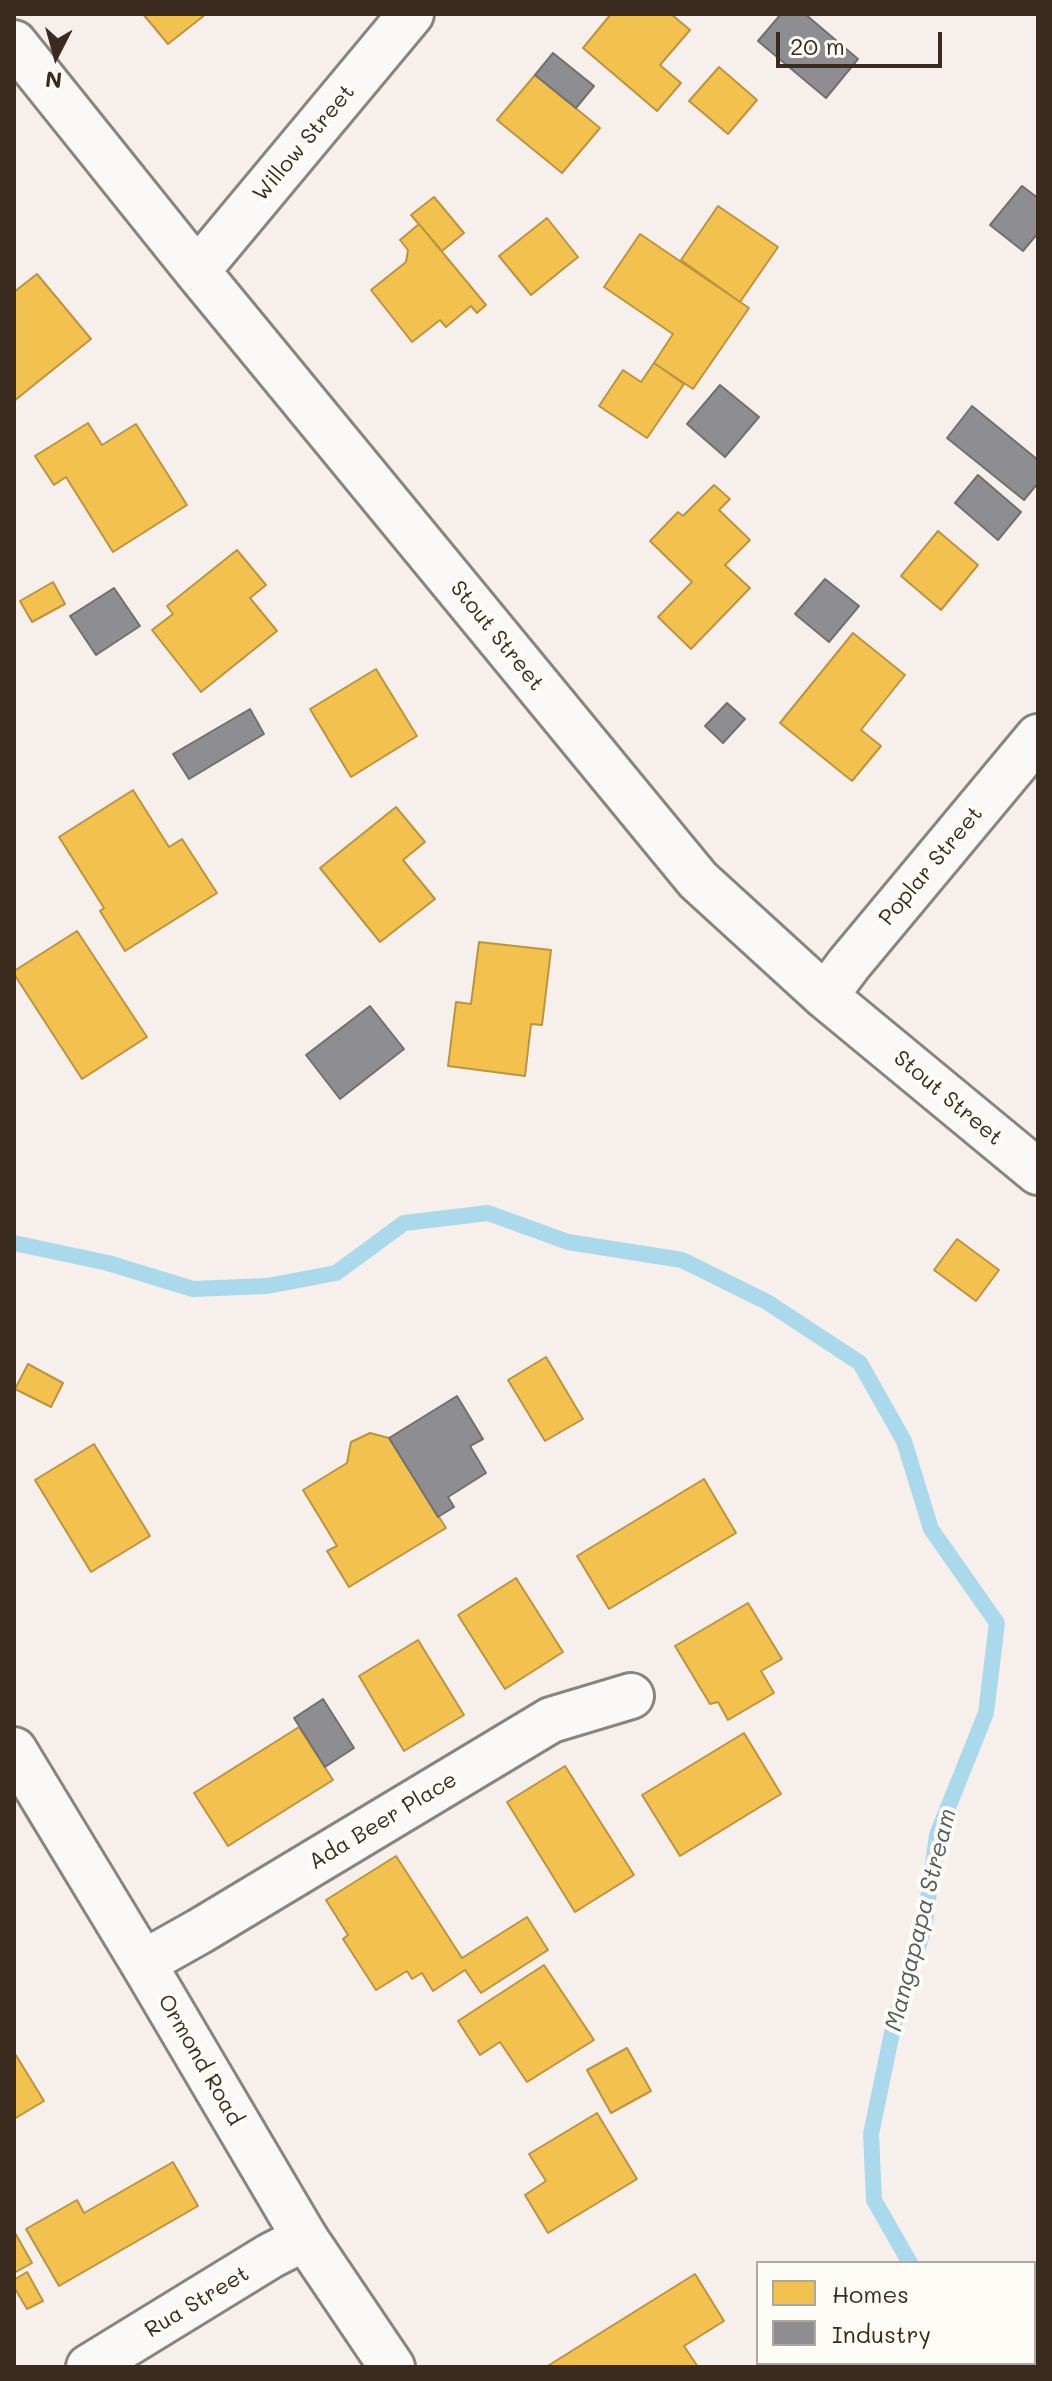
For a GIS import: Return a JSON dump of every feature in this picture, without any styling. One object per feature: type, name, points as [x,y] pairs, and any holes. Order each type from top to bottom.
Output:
[{"type":"street","name":"Willow Street","points":[[197,271],[411,14]]},
{"type":"street","name":"Stout Street","points":[[14,43],[197,271],[698,880],[825,996],[1038,1172]]},
{"type":"street","name":"Poplar Street","points":[[825,996],[1038,737]]},
{"type":"street","name":"Ada Beer Place","points":[[143,1963],[551,1720],[631,1696]]},
{"type":"street","name":"Ormond Road","points":[[14,1750],[305,2238],[392,2367]]},
{"type":"street","name":"Rua Street","points":[[89,2367],[270,2256],[305,2238]]},
{"type":"building: Homes","points":[[143,14],[206,14],[168,44]]},
{"type":"building: Homes","points":[[611,14],[671,14],[690,30],[660,65],[681,83],[657,111],[583,48]]},
{"type":"building: Homes","points":[[719,67],[757,100],[728,134],[689,101]]},
{"type":"building: Homes","points":[[535,75],[600,128],[562,173],[497,120]]},
{"type":"building: Homes","points":[[434,197],[464,233],[442,251],[411,215]]},
{"type":"building: Homes","points":[[718,206],[778,247],[740,302],[681,260]]},
{"type":"building: Homes","points":[[547,218],[578,257],[531,295],[499,256]]},
{"type":"building: Homes","points":[[419,224],[486,305],[477,313],[471,306],[446,327],[440,320],[412,342],[371,290],[406,262],[408,250],[400,240]]},
{"type":"building: Homes","points":[[640,234],[749,308],[693,389],[654,363],[673,334],[604,287]]},
{"type":"building: Homes","points":[[37,274],[91,339],[14,401],[14,292]]},
{"type":"building: Homes","points":[[654,363],[684,384],[647,438],[599,406],[623,370],[641,382]]},
{"type":"building: Homes","points":[[88,423],[102,445],[136,424],[187,505],[113,552],[66,477],[54,485],[35,456]]},
{"type":"building: Homes","points":[[714,485],[730,499],[719,510],[750,540],[725,565],[750,588],[691,649],[658,617],[692,582],[650,541],[678,512],[683,516]]},
{"type":"building: Homes","points":[[938,531],[978,565],[941,610],[901,576]]},
{"type":"building: Homes","points":[[237,550],[266,585],[250,598],[277,631],[201,692],[152,630],[173,614],[167,606]]},
{"type":"building: Homes","points":[[53,582],[65,604],[32,622],[20,601]]},
{"type":"building: Homes","points":[[853,633],[905,675],[861,730],[881,746],[852,781],[780,723]]},
{"type":"building: Homes","points":[[376,669],[417,736],[351,777],[310,709]]},
{"type":"building: Homes","points":[[133,790],[169,847],[182,839],[217,893],[125,951],[100,911],[104,908],[59,837]]},
{"type":"building: Homes","points":[[396,807],[425,842],[403,860],[435,899],[380,942],[320,868]]},
{"type":"building: Homes","points":[[77,931],[147,1037],[82,1079],[14,974],[14,971]]},
{"type":"building: Homes","points":[[479,942],[551,950],[542,1025],[531,1024],[525,1076],[448,1066],[456,1002],[471,1004]]},
{"type":"building: Homes","points":[[957,1239],[999,1270],[976,1301],[934,1270]]},
{"type":"building: Homes","points":[[546,1357],[583,1419],[545,1441],[508,1380]]},
{"type":"building: Homes","points":[[28,1364],[63,1383],[51,1407],[15,1389]]},
{"type":"building: Homes","points":[[370,1433],[389,1438],[446,1528],[349,1587],[327,1551],[337,1546],[303,1490],[347,1463],[351,1442]]},
{"type":"building: Homes","points":[[94,1444],[150,1536],[91,1572],[35,1480]]},
{"type":"building: Homes","points":[[704,1479],[736,1533],[609,1609],[577,1556]]},
{"type":"building: Homes","points":[[516,1578],[563,1652],[505,1689],[458,1615]]},
{"type":"building: Homes","points":[[748,1603],[782,1659],[761,1671],[774,1693],[728,1720],[718,1702],[710,1704],[675,1646]]},
{"type":"building: Homes","points":[[418,1640],[464,1715],[404,1751],[359,1676]]},
{"type":"building: Homes","points":[[299,1727],[333,1780],[228,1846],[194,1793]]},
{"type":"building: Homes","points":[[744,1733],[781,1794],[680,1856],[642,1795]]},
{"type":"building: Homes","points":[[565,1766],[634,1875],[575,1912],[507,1802]]},
{"type":"building: Homes","points":[[396,1856],[462,1958],[527,1917],[548,1950],[481,1993],[465,1970],[433,1991],[422,1973],[412,1979],[407,1971],[376,1990],[343,1939],[348,1935],[326,1900]]},
{"type":"building: Homes","points":[[544,1965],[594,2040],[527,2082],[500,2042],[480,2055],[458,2021]]},
{"type":"building: Homes","points":[[627,2048],[651,2091],[611,2113],[587,2070]]},
{"type":"building: Homes","points":[[14,2052],[44,2101],[14,2119]]},
{"type":"building: Homes","points":[[597,2113],[637,2179],[548,2233],[525,2195],[546,2181],[529,2154]]},
{"type":"building: Homes","points":[[173,2162],[198,2206],[59,2286],[26,2229],[77,2200],[84,2213]]},
{"type":"building: Homes","points":[[14,2231],[32,2263],[14,2273]]},
{"type":"building: Homes","points":[[27,2272],[43,2301],[27,2309],[14,2287],[14,2280]]},
{"type":"building: Homes","points":[[695,2274],[724,2321],[684,2346],[698,2367],[546,2367]]},
{"type":"building: Industry","points":[[781,14],[805,14],[858,59],[826,98],[758,41]]},
{"type":"building: Industry","points":[[553,53],[594,86],[576,108],[535,75]]},
{"type":"building: Industry","points":[[1022,186],[1038,198],[1038,233],[1023,251],[990,225]]},
{"type":"building: Industry","points":[[720,385],[759,417],[725,457],[687,424]]},
{"type":"building: Industry","points":[[972,406],[1038,460],[1038,483],[1024,500],[947,438]]},
{"type":"building: Industry","points":[[978,475],[1021,512],[998,540],[955,503]]},
{"type":"building: Industry","points":[[825,579],[859,606],[829,642],[795,614]]},
{"type":"building: Industry","points":[[114,588],[140,626],[96,655],[70,616]]},
{"type":"building: Industry","points":[[727,703],[745,719],[723,743],[705,726]]},
{"type":"building: Industry","points":[[250,709],[264,734],[189,779],[173,754]]},
{"type":"building: Industry","points":[[370,1006],[404,1049],[340,1099],[306,1055]]},
{"type":"building: Industry","points":[[457,1396],[483,1439],[470,1446],[486,1473],[448,1497],[454,1507],[438,1517],[389,1438]]},
{"type":"building: Industry","points":[[323,1699],[354,1748],[325,1767],[294,1718]]},
{"type":"waterway","name":"Mangapapa Stream","points":[[14,1243],[108,1263],[193,1289],[267,1286],[336,1273],[404,1223],[488,1213],[568,1242],[682,1260],[767,1302],[860,1363],[904,1441],[931,1529],[997,1623],[986,1713],[937,1835],[924,1928],[894,2023],[871,2134],[874,2200],[909,2261]]}]
